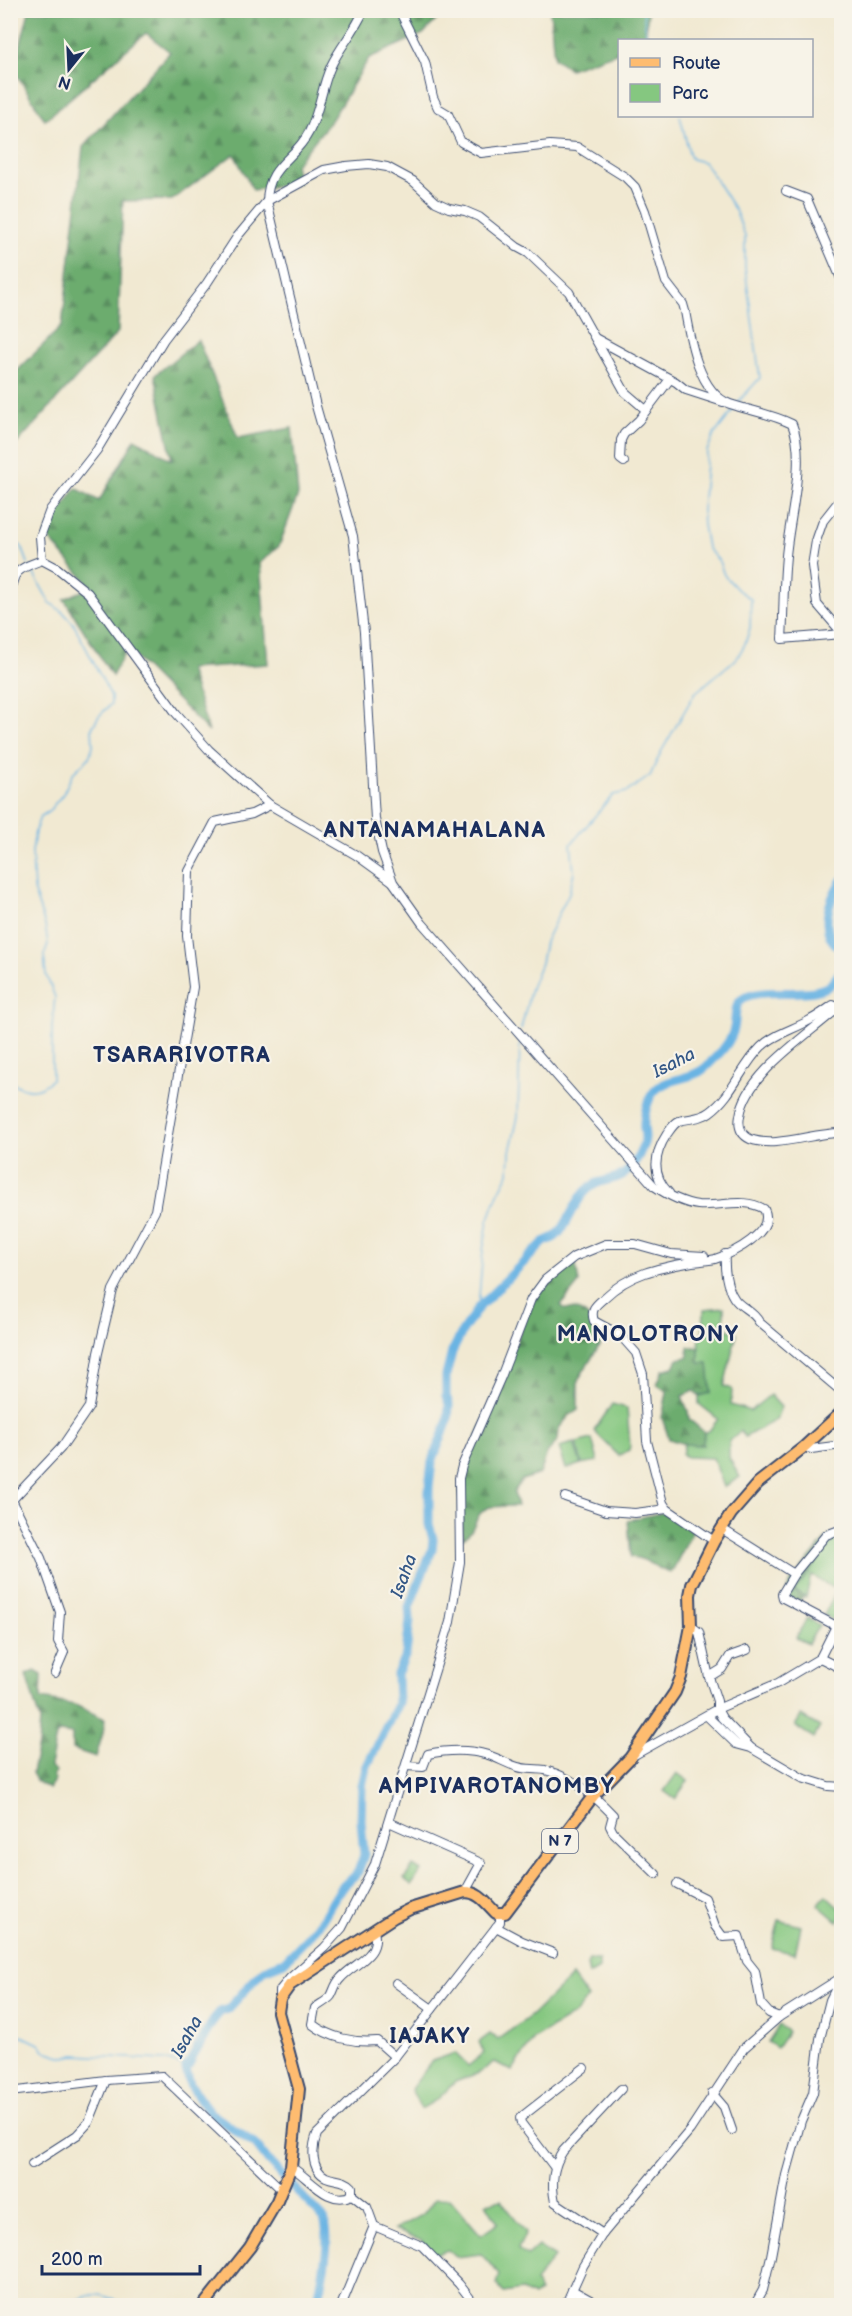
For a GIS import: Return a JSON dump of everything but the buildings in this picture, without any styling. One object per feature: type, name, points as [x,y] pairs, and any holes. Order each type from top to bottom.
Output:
[{"type":"main road","name":"N 7","points":[[500,1913],[504,1913],[594,1795],[630,1758],[675,1692],[681,1677],[691,1626],[692,1586],[714,1541],[736,1507],[758,1483],[804,1447],[842,1412]]},
{"type":"main road","points":[[203,2306],[250,2247],[291,2169],[299,2089],[279,2019],[280,1998],[290,1985],[394,1917],[410,1909],[465,1892],[478,1894],[496,1912],[500,1913]]},
{"type":"street","points":[[364,10],[356,28],[335,57],[329,70],[318,114],[307,136],[271,177],[267,186],[267,201],[316,406],[352,536],[364,632],[375,819],[382,852],[393,882],[423,923],[654,1186],[672,1196],[697,1205],[746,1202],[764,1209],[767,1221],[759,1234],[713,1260],[646,1271],[615,1287],[594,1307],[592,1314],[594,1321],[620,1335],[636,1353],[643,1374],[647,1441],[663,1503],[667,1509],[714,1541]]},
{"type":"street","points":[[399,10],[425,62],[433,97],[438,108],[448,114],[461,142],[481,153],[550,145],[577,147],[625,177],[635,186],[645,210],[666,282],[683,304],[697,365],[714,392],[733,405]]},
{"type":"street","points":[[42,560],[40,537],[50,510],[97,450],[164,339],[207,283],[237,237],[267,201],[324,170],[358,165],[387,167],[413,181],[436,202],[449,208],[465,210],[528,253],[569,292],[625,392],[646,410]]},
{"type":"street","points":[[786,191],[807,199],[842,281]]},
{"type":"street","points":[[595,338],[686,390],[779,417],[792,424],[797,436],[796,488],[787,548],[782,639],[842,633]]},
{"type":"street","points":[[624,462],[620,459],[621,440],[624,434],[639,420],[670,379]]},
{"type":"street","points":[[842,496],[823,521],[816,541],[812,566],[813,588],[817,604],[842,633]]},
{"type":"street","points":[[10,596],[12,581],[16,572],[22,567],[42,560],[57,568],[88,593],[176,713],[209,750],[270,805],[356,855],[393,882]]},
{"type":"street","points":[[55,1674],[64,1652],[58,1641],[60,1612],[41,1558],[12,1500],[61,1448],[89,1407],[98,1353],[113,1290],[155,1211],[193,987],[187,936],[189,871],[215,822],[252,814],[270,805]]},
{"type":"street","points":[[672,1196],[663,1187],[655,1162],[659,1148],[670,1129],[678,1122],[703,1117],[710,1113],[735,1086],[765,1043],[810,1020],[833,1005],[840,1007]]},
{"type":"street","points":[[840,1007],[759,1078],[748,1092],[738,1125],[744,1135],[752,1139],[777,1141],[842,1133]]},
{"type":"street","points":[[280,1998],[280,1990],[290,1978],[324,1948],[342,1928],[375,1864],[450,1622],[459,1578],[459,1478],[531,1299],[545,1280],[574,1257],[606,1244],[635,1244],[686,1256],[723,1255]]},
{"type":"street","points":[[723,1255],[724,1270],[734,1298],[842,1392]]},
{"type":"street","points":[[804,1447],[811,1449],[842,1445]]},
{"type":"street","points":[[565,1497],[606,1511],[635,1513],[667,1509]]},
{"type":"street","points":[[722,1529],[794,1574]]},
{"type":"street","points":[[630,1758],[707,1716],[717,1708],[778,1683],[820,1658],[839,1628],[783,1598],[782,1594],[784,1587],[826,1535],[842,1529]]},
{"type":"street","points":[[691,1626],[699,1632],[717,1708],[722,1718],[751,1748]]},
{"type":"street","points":[[709,1677],[722,1668],[730,1656],[747,1650]]},
{"type":"street","points":[[820,1658],[842,1669]]},
{"type":"street","points":[[707,1716],[736,1743],[751,1748],[802,1778],[815,1783],[842,1787]]},
{"type":"street","points":[[406,1766],[423,1767],[428,1754],[448,1750],[486,1754],[520,1768],[543,1769],[558,1775],[586,1788],[594,1795],[613,1815],[610,1826],[613,1832],[656,1874]]},
{"type":"street","points":[[389,1822],[481,1863],[465,1892]]},
{"type":"street","points":[[677,1884],[705,1898],[715,1926],[723,1936],[739,1936],[747,1961],[754,1971],[761,2004],[769,2013],[779,2017]]},
{"type":"street","points":[[352,2195],[352,2187],[349,2184],[320,2173],[313,2159],[313,2145],[317,2134],[395,2057],[500,1922],[500,1913]]},
{"type":"street","points":[[496,1927],[522,1941],[553,1953]]},
{"type":"street","points":[[374,1931],[376,1939],[372,1952],[343,1975],[330,1997],[315,2008],[312,2024],[327,2034],[348,2039],[377,2041],[395,2057]]},
{"type":"street","points":[[565,2306],[583,2266],[603,2234],[690,2130],[712,2093],[744,2048],[779,2017],[842,1977]]},
{"type":"street","points":[[754,2306],[763,2290],[789,2164],[801,2121],[813,2093],[820,2039],[830,2000],[842,1977]]},
{"type":"street","points":[[396,1983],[432,2010]]},
{"type":"street","points":[[555,2168],[521,2123],[520,2118],[585,2068]]},
{"type":"street","points":[[10,2092],[152,2075],[162,2076],[283,2187]]},
{"type":"street","points":[[32,2164],[77,2135],[89,2122],[106,2080]]},
{"type":"street","points":[[603,2234],[555,2202],[553,2189],[555,2168],[563,2151],[621,2089]]},
{"type":"street","points":[[712,2093],[724,2107],[732,2130]]},
{"type":"street","points":[[291,2169],[321,2192],[340,2198],[352,2195]]},
{"type":"street","points":[[341,2306],[374,2226],[367,2207],[352,2195]]},
{"type":"street","points":[[374,2226],[422,2246],[459,2284],[476,2306]]},
{"type":"street","points":[[572,2290],[600,2306]]},
{"type":"green space","points":[[29,11],[445,11],[423,34],[369,58],[332,119],[295,165],[299,183],[253,190],[234,154],[172,200],[123,201],[118,332],[11,450],[11,377],[62,326],[83,147],[170,52],[146,33],[45,120],[14,70]]},
{"type":"green space","points":[[550,11],[648,11],[646,32],[649,39],[618,39],[618,52],[570,69],[554,58]]},
{"type":"green space","points":[[198,340],[238,438],[292,428],[298,495],[279,546],[260,563],[268,664],[189,669],[209,732],[127,649],[112,676],[64,599],[91,587],[45,534],[76,488],[99,501],[135,439],[172,460],[155,375]]},
{"type":"green space","points":[[575,1259],[579,1283],[561,1305],[565,1309],[578,1310],[583,1313],[606,1335],[578,1380],[578,1410],[569,1416],[559,1428],[558,1440],[547,1453],[540,1474],[522,1480],[514,1492],[517,1506],[487,1508],[463,1538],[460,1489],[465,1466],[533,1300],[547,1282]]},
{"type":"green space","points":[[724,1307],[724,1328],[737,1333],[724,1386],[732,1389],[731,1405],[750,1411],[770,1395],[781,1407],[776,1420],[745,1437],[740,1431],[729,1442],[729,1458],[740,1477],[724,1487],[713,1458],[682,1455],[684,1444],[703,1445],[704,1432],[709,1431],[718,1419],[699,1404],[699,1396],[711,1393],[698,1364],[704,1309]]},
{"type":"green space","points":[[688,1347],[699,1347],[699,1363],[708,1363],[711,1393],[699,1396],[694,1391],[682,1396],[689,1419],[704,1432],[703,1445],[684,1444],[669,1439],[662,1418],[667,1392],[657,1384],[663,1370],[674,1367],[678,1359],[688,1357]]},
{"type":"green space","points":[[612,1404],[627,1408],[630,1447],[619,1456],[594,1431]]},
{"type":"green space","points":[[592,1439],[598,1461],[582,1464],[576,1443]]},
{"type":"green space","points":[[574,1443],[581,1464],[566,1469],[559,1447]]},
{"type":"green space","points":[[665,1512],[693,1531],[671,1573],[642,1559],[631,1557],[628,1520]]},
{"type":"green space","points":[[841,1532],[841,1536],[833,1541],[794,1591],[804,1596],[799,1604],[785,1596],[789,1584],[827,1537]]},
{"type":"green space","points":[[841,1536],[841,1624],[824,1615],[837,1590],[811,1575],[806,1598],[794,1591],[833,1541]]},
{"type":"green space","points":[[807,1618],[819,1625],[808,1644],[796,1638]]},
{"type":"green space","points":[[35,1671],[42,1675],[41,1699],[75,1705],[105,1719],[96,1757],[72,1749],[72,1734],[59,1732],[56,1736],[50,1767],[56,1772],[53,1776],[55,1780],[49,1789],[37,1782],[32,1773],[40,1721],[26,1675]]},
{"type":"green space","points":[[801,1716],[820,1727],[814,1738],[795,1726]]},
{"type":"green space","points":[[677,1773],[688,1781],[675,1799],[664,1791]]},
{"type":"green space","points":[[413,1866],[421,1871],[412,1885],[404,1879]]},
{"type":"green space","points":[[826,1895],[841,1909],[841,1919],[838,1922],[818,1905]]},
{"type":"green space","points":[[779,1920],[801,1926],[795,1954],[772,1948]]},
{"type":"green space","points":[[589,1960],[599,1960],[599,1969],[589,1975],[587,1964]]},
{"type":"green space","points":[[572,1976],[588,1998],[575,2014],[534,2039],[512,2071],[495,2062],[479,2073],[455,2082],[438,2099],[421,2109],[411,2089],[432,2061],[455,2053],[468,2066],[484,2053],[479,2042],[490,2034],[498,2039],[532,2015]]},
{"type":"green space","points":[[779,2025],[788,2032],[777,2048],[768,2042]]},
{"type":"green space","points":[[449,2198],[481,2235],[498,2223],[486,2203],[501,2200],[526,2232],[518,2249],[527,2256],[538,2246],[554,2257],[535,2282],[540,2292],[533,2296],[522,2290],[504,2293],[496,2284],[499,2274],[481,2254],[456,2257],[448,2250],[435,2254],[420,2239],[394,2230],[423,2214],[435,2199]]},
{"type":"waterway","points":[[643,10],[647,39]]},
{"type":"waterway","points":[[680,117],[690,156],[692,159],[704,162],[707,166],[735,210],[745,236],[745,268],[760,378],[738,402]]},
{"type":"waterway","points":[[521,1029],[545,942],[569,893],[574,872],[571,844],[613,795],[627,792],[650,776],[695,693],[737,658],[745,644],[750,628],[751,599],[738,590],[724,575],[719,561],[707,548],[702,511],[707,451],[714,435],[734,409]]},
{"type":"waterway","points":[[10,537],[22,547],[28,563]]},
{"type":"waterway","points":[[10,1082],[32,1089],[42,1087],[52,1079],[52,1027],[55,997],[46,975],[44,956],[48,944],[45,925],[34,892],[32,852],[35,831],[40,817],[48,812],[63,794],[73,773],[89,758],[93,746],[92,728],[99,716],[111,704],[111,696],[73,623],[50,603],[30,567]]},
{"type":"waterway","name":"Isaha","points":[[842,880],[832,900],[827,922],[831,938],[842,951]]},
{"type":"waterway","name":"Isaha","points":[[317,2306],[327,2239],[324,2219],[270,2163],[256,2145],[209,2112],[190,2084],[186,2069],[220,2012],[228,2009],[264,1970],[284,1962],[320,1923],[341,1888],[358,1872],[364,1855],[361,1821],[362,1786],[366,1768],[398,1703],[397,1674],[406,1654],[410,1620],[409,1607],[432,1550],[429,1487],[432,1462],[448,1420],[446,1376],[452,1352],[478,1308],[544,1242],[555,1237],[586,1191],[597,1183],[622,1175],[634,1164],[644,1144],[645,1115],[653,1093],[670,1081],[699,1072],[718,1055],[732,1034],[739,1002],[755,994],[805,992],[827,987],[842,970]]},
{"type":"waterway","points":[[478,1308],[488,1221],[509,1173],[510,1152],[518,1117],[520,1040]]},
{"type":"waterway","points":[[10,2030],[39,2044],[45,2051],[64,2057],[75,2055],[164,2060],[181,2065],[186,2069]]},
{"type":"waterway","points":[[68,2306],[91,2295],[111,2298],[127,2306]]},
{"type":"district","name":"ANTANAMAHALANA","points":[[435,830]]},
{"type":"district","name":"TSARARIVOTRA","points":[[182,1055]]},
{"type":"district","name":"MANOLOTRONY","points":[[648,1334]]},
{"type":"district","name":"AMPIVAROTANOMBY","points":[[497,1786]]},
{"type":"district","name":"IAJAKY","points":[[430,2036]]}]
